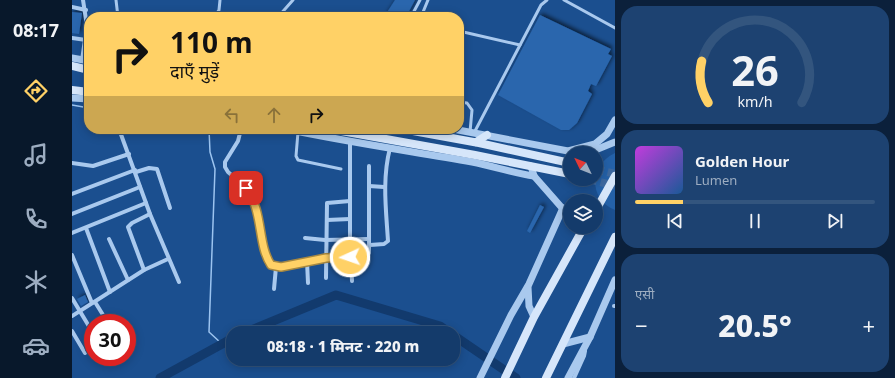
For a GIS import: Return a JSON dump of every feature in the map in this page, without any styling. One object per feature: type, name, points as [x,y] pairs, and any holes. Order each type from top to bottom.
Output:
[{"type":"main road","points":[[72,66],[84,69]]},
{"type":"main road","points":[[72,90],[84,91]]},
{"type":"main road","points":[[357,134],[563,173]]},
{"type":"main road","points":[[445,134],[563,161]]},
{"type":"main road","points":[[476,142],[487,135]]},
{"type":"main road","points":[[603,197],[615,176]]},
{"type":"main road","points":[[505,378],[534,317],[578,234]]},
{"type":"main road","points":[[546,378],[615,238]]},
{"type":"street","points":[[72,7],[86,10],[83,0]]},
{"type":"street","points":[[72,38],[84,40]]},
{"type":"street","points":[[72,58],[84,60]]},
{"type":"street","points":[[72,98],[84,99]]},
{"type":"street","points":[[599,146],[615,120]]},
{"type":"street","points":[[464,131],[563,150]]},
{"type":"street","points":[[121,134],[136,171],[150,214],[179,282]]},
{"type":"street","points":[[240,134],[238,142],[225,162],[225,167],[250,194],[257,210],[269,262],[276,267],[326,258],[366,255],[370,249],[369,166]]},
{"type":"street","points":[[308,134],[476,163],[534,176]]},
{"type":"street","points":[[350,142],[350,257],[352,281]]},
{"type":"street","points":[[599,146],[614,142]]},
{"type":"street","points":[[370,245],[384,244],[388,241],[384,187],[385,166],[390,148]]},
{"type":"street","points":[[72,163],[92,166],[129,154]]},
{"type":"street","points":[[480,378],[504,329],[529,284],[563,208],[534,176],[531,166]]},
{"type":"street","points":[[72,194],[136,171],[149,168],[157,169],[170,208]]},
{"type":"street","points":[[72,214],[140,186]]},
{"type":"street","points":[[369,186],[384,187]]},
{"type":"street","points":[[326,278],[328,202],[350,202]]},
{"type":"street","points":[[72,233],[146,203]]},
{"type":"street","points":[[144,270],[128,227],[132,223],[150,214]]},
{"type":"street","points":[[327,220],[350,219]]},
{"type":"street","points":[[86,228],[110,292]]},
{"type":"street","points":[[305,238],[326,240],[369,239]]},
{"type":"street","points":[[109,239],[128,280]]},
{"type":"street","points":[[72,255],[94,302],[102,314]]},
{"type":"street","points":[[72,316],[144,270],[168,259]]},
{"type":"street","points":[[307,261],[308,283]]},
{"type":"street","points":[[274,289],[276,267]]},
{"type":"street","points":[[529,284],[529,306],[534,317]]},
{"type":"street","points":[[568,378],[590,337],[614,285]]},
{"type":"street","points":[[72,298],[84,318]]},
{"type":"street","points":[[72,331],[84,350]]},
{"type":"street","points":[[563,344],[590,337]]},
{"type":"street","points":[[574,378],[584,356],[584,347]]},
{"type":"lane","points":[[116,0],[117,12]]},
{"type":"lane","points":[[218,12],[220,0]]},
{"type":"lane","points":[[282,12],[293,0]]},
{"type":"lane","points":[[414,12],[420,0]]},
{"type":"lane","points":[[423,12],[428,0]]},
{"type":"lane","points":[[472,132],[541,5],[547,0]]},
{"type":"lane","points":[[564,0],[615,28]]},
{"type":"lane","points":[[464,32],[520,45]]},
{"type":"lane","points":[[464,103],[467,103],[471,107],[473,114],[472,132]]},
{"type":"lane","points":[[298,134],[296,156],[298,160],[341,169]]},
{"type":"shaded area","points":[[615,153],[615,210],[606,205],[603,202],[603,194],[598,194],[596,190],[596,186],[603,186],[603,162]]},
{"type":"building","points":[[395,0],[415,0],[409,12],[387,12]]},
{"type":"building","points":[[72,12],[82,13],[79,34],[72,33]]},
{"type":"building","points":[[540,15],[611,49],[608,54],[612,56],[596,86],[591,84],[588,91],[592,94],[577,123],[569,130],[561,130],[498,95]]},
{"type":"building","points":[[540,205],[544,207],[530,233],[527,231]]},
{"type":"building","points":[[85,295],[88,302],[81,306],[77,299]]},
{"type":"waterway","points":[[72,105],[84,107]]},
{"type":"waterway","points":[[209,134],[210,152],[215,169],[209,332],[221,343]]},
{"type":"waterway","points":[[261,326],[336,295],[440,326]]},
{"type":"waterway","points":[[460,340],[516,378]]},
{"type":"waterway","points":[[160,378],[226,342]]},
{"type":"tunnel","points":[[603,171],[615,174]]},
{"type":"tunnel","points":[[603,183],[615,186]]},
{"type":"route","points":[[246,188],[257,210],[262,238],[271,265],[281,267],[326,258],[350,257]]}]
